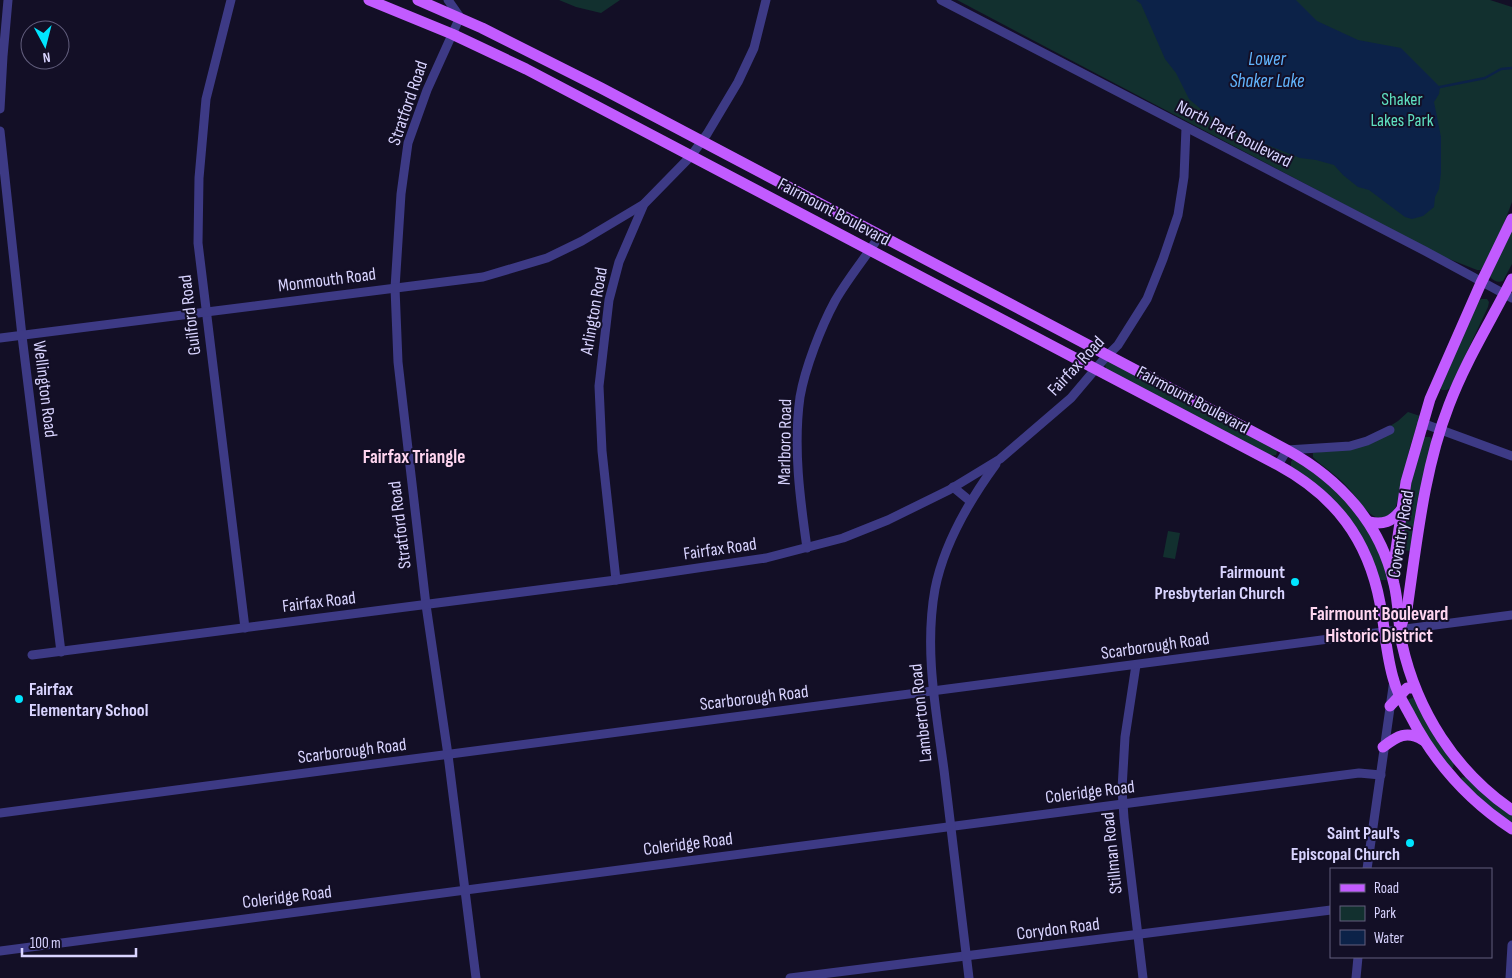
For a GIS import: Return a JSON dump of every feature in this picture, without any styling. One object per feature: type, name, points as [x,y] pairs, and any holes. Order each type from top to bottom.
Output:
[{"type":"main road","name":"Fairmount Boulevard","points":[[369,0],[452,34],[526,69],[1298,476],[1320,493],[1341,515],[1354,533],[1373,574],[1394,680],[1399,694],[1423,740],[1450,777],[1478,804],[1512,829]]},
{"type":"main road","name":"Fairmount Boulevard","points":[[418,0],[460,17],[593,84],[1288,450],[1331,478],[1349,496],[1369,522],[1382,547],[1392,575],[1403,650],[1415,688],[1435,729],[1462,767],[1486,790],[1512,810]]},
{"type":"main road","name":"Coventry Road","points":[[1385,632],[1401,510],[1409,469],[1422,423],[1438,376],[1512,219]]},
{"type":"main road","name":"Coventry Road","points":[[1394,680],[1400,630],[1407,609],[1426,490],[1441,430],[1449,406],[1472,353],[1508,296],[1512,279]]},
{"type":"main road","points":[[1369,522],[1388,522],[1401,510]]},
{"type":"main road","points":[[1390,706],[1399,694],[1407,688],[1415,688]]},
{"type":"main road","points":[[1383,747],[1396,737],[1404,734],[1413,735],[1423,740]]},
{"type":"main road","points":[[1450,777],[1462,767]]},
{"type":"street","points":[[0,109],[2,56],[8,0]]},
{"type":"street","name":"Guilford Road","points":[[231,0],[206,99],[202,134],[198,243],[245,628]]},
{"type":"street","points":[[448,0],[460,17]]},
{"type":"street","name":"Arlington Road","points":[[616,580],[602,451],[599,386],[609,300],[619,262],[644,204],[691,156],[702,142],[738,82],[754,48],[766,0]]},
{"type":"street","name":"North Park Boulevard","points":[[941,0],[1418,247],[1508,296]]},
{"type":"street","name":"Stratford Road","points":[[460,17],[427,90],[408,142],[401,194],[395,288],[398,362],[426,605],[448,755],[476,978]]},
{"type":"street","name":"Fairfax Road","points":[[32,655],[616,580],[766,558],[843,538],[888,520],[953,487],[1000,459],[1070,398],[1118,345],[1147,299],[1178,215],[1184,177],[1186,128]]},
{"type":"street","name":"Wellington Road","points":[[0,130],[22,336],[61,652]]},
{"type":"street","name":"Monmouth Road","points":[[0,338],[483,277],[547,258],[582,241],[644,204]]},
{"type":"street","name":"Marlboro Road","points":[[807,548],[800,502],[797,442],[800,396],[815,345],[835,300],[880,236]]},
{"type":"street","points":[[1422,423],[1512,456]]},
{"type":"street","points":[[1278,465],[1288,450],[1350,446],[1367,441],[1390,430]]},
{"type":"street","name":"Lamberton Road","points":[[970,978],[934,691],[930,635],[936,588],[942,562],[970,501],[1000,459]]},
{"type":"street","points":[[953,487],[970,501]]},
{"type":"street","name":"Scarborough Road","points":[[0,813],[1512,615]]},
{"type":"street","name":"Stillman Road","points":[[1136,665],[1124,746],[1122,789],[1143,978]]},
{"type":"street","name":"Coventry Road","points":[[1367,868],[1394,680]]},
{"type":"street","name":"Coleridge Road","points":[[0,951],[1359,773],[1380,775]]},
{"type":"street","name":"Corydon Road","points":[[790,978],[1330,910]]},
{"type":"street","points":[[1510,978],[1512,946]]},
{"type":"street","points":[[1356,978],[1358,958]]},
{"type":"green space","points":[[559,0],[620,0],[601,13],[576,7]]},
{"type":"green space","name":"Shaker Lakes Park","points":[[957,0],[1490,0],[1512,7],[1512,202],[1500,234],[1481,270],[1444,257]]},
{"type":"green space","points":[[1512,228],[1512,264],[1503,281],[1499,282],[1490,277]]},
{"type":"green space","points":[[1481,299],[1487,299],[1489,302],[1488,307],[1450,388],[1442,390],[1440,388],[1477,303]]},
{"type":"green space","points":[[1111,361],[1275,446],[1276,455],[1270,456],[1106,369],[1106,362]]},
{"type":"green space","points":[[1408,412],[1420,416],[1410,447],[1395,511],[1382,519],[1364,508],[1343,482],[1313,457],[1313,453],[1357,447],[1398,421]]},
{"type":"green space","points":[[1424,437],[1432,439],[1410,551],[1398,549],[1409,482]]},
{"type":"green space","points":[[1293,459],[1329,484],[1350,506],[1368,531],[1382,557],[1387,580],[1380,580],[1326,493],[1291,466]]},
{"type":"green space","points":[[1168,531],[1180,533],[1175,559],[1163,557]]},
{"type":"green space","points":[[1415,697],[1454,763],[1453,768],[1430,744],[1407,700]]},
{"type":"green space","points":[[1462,777],[1467,778],[1512,815],[1512,825],[1498,816],[1460,780]]},
{"type":"water","name":"Lower Shaker Lake","points":[[1136,0],[1296,0],[1317,21],[1358,40],[1401,48],[1440,87],[1439,94],[1434,102],[1441,137],[1441,173],[1434,207],[1423,216],[1412,219],[1405,217],[1369,190],[1358,187],[1334,165],[1300,158],[1235,132],[1203,111],[1189,99],[1176,73],[1165,59],[1141,4]]},
{"type":"waterway","points":[[1440,87],[1485,78],[1501,69],[1512,68]]},
{"type":"place","name":"Fairmount Presbyterian Church","points":[[1295,582]]},
{"type":"place","name":"Fairfax Elementary School","points":[[19,699]]},
{"type":"place","name":"Saint Paul's Episcopal Church","points":[[1410,843]]},
{"type":"district","name":"Fairfax Triangle","points":[[414,457]]},
{"type":"district","name":"Fairmount Boulevard Historic District","points":[[1379,625]]}]
